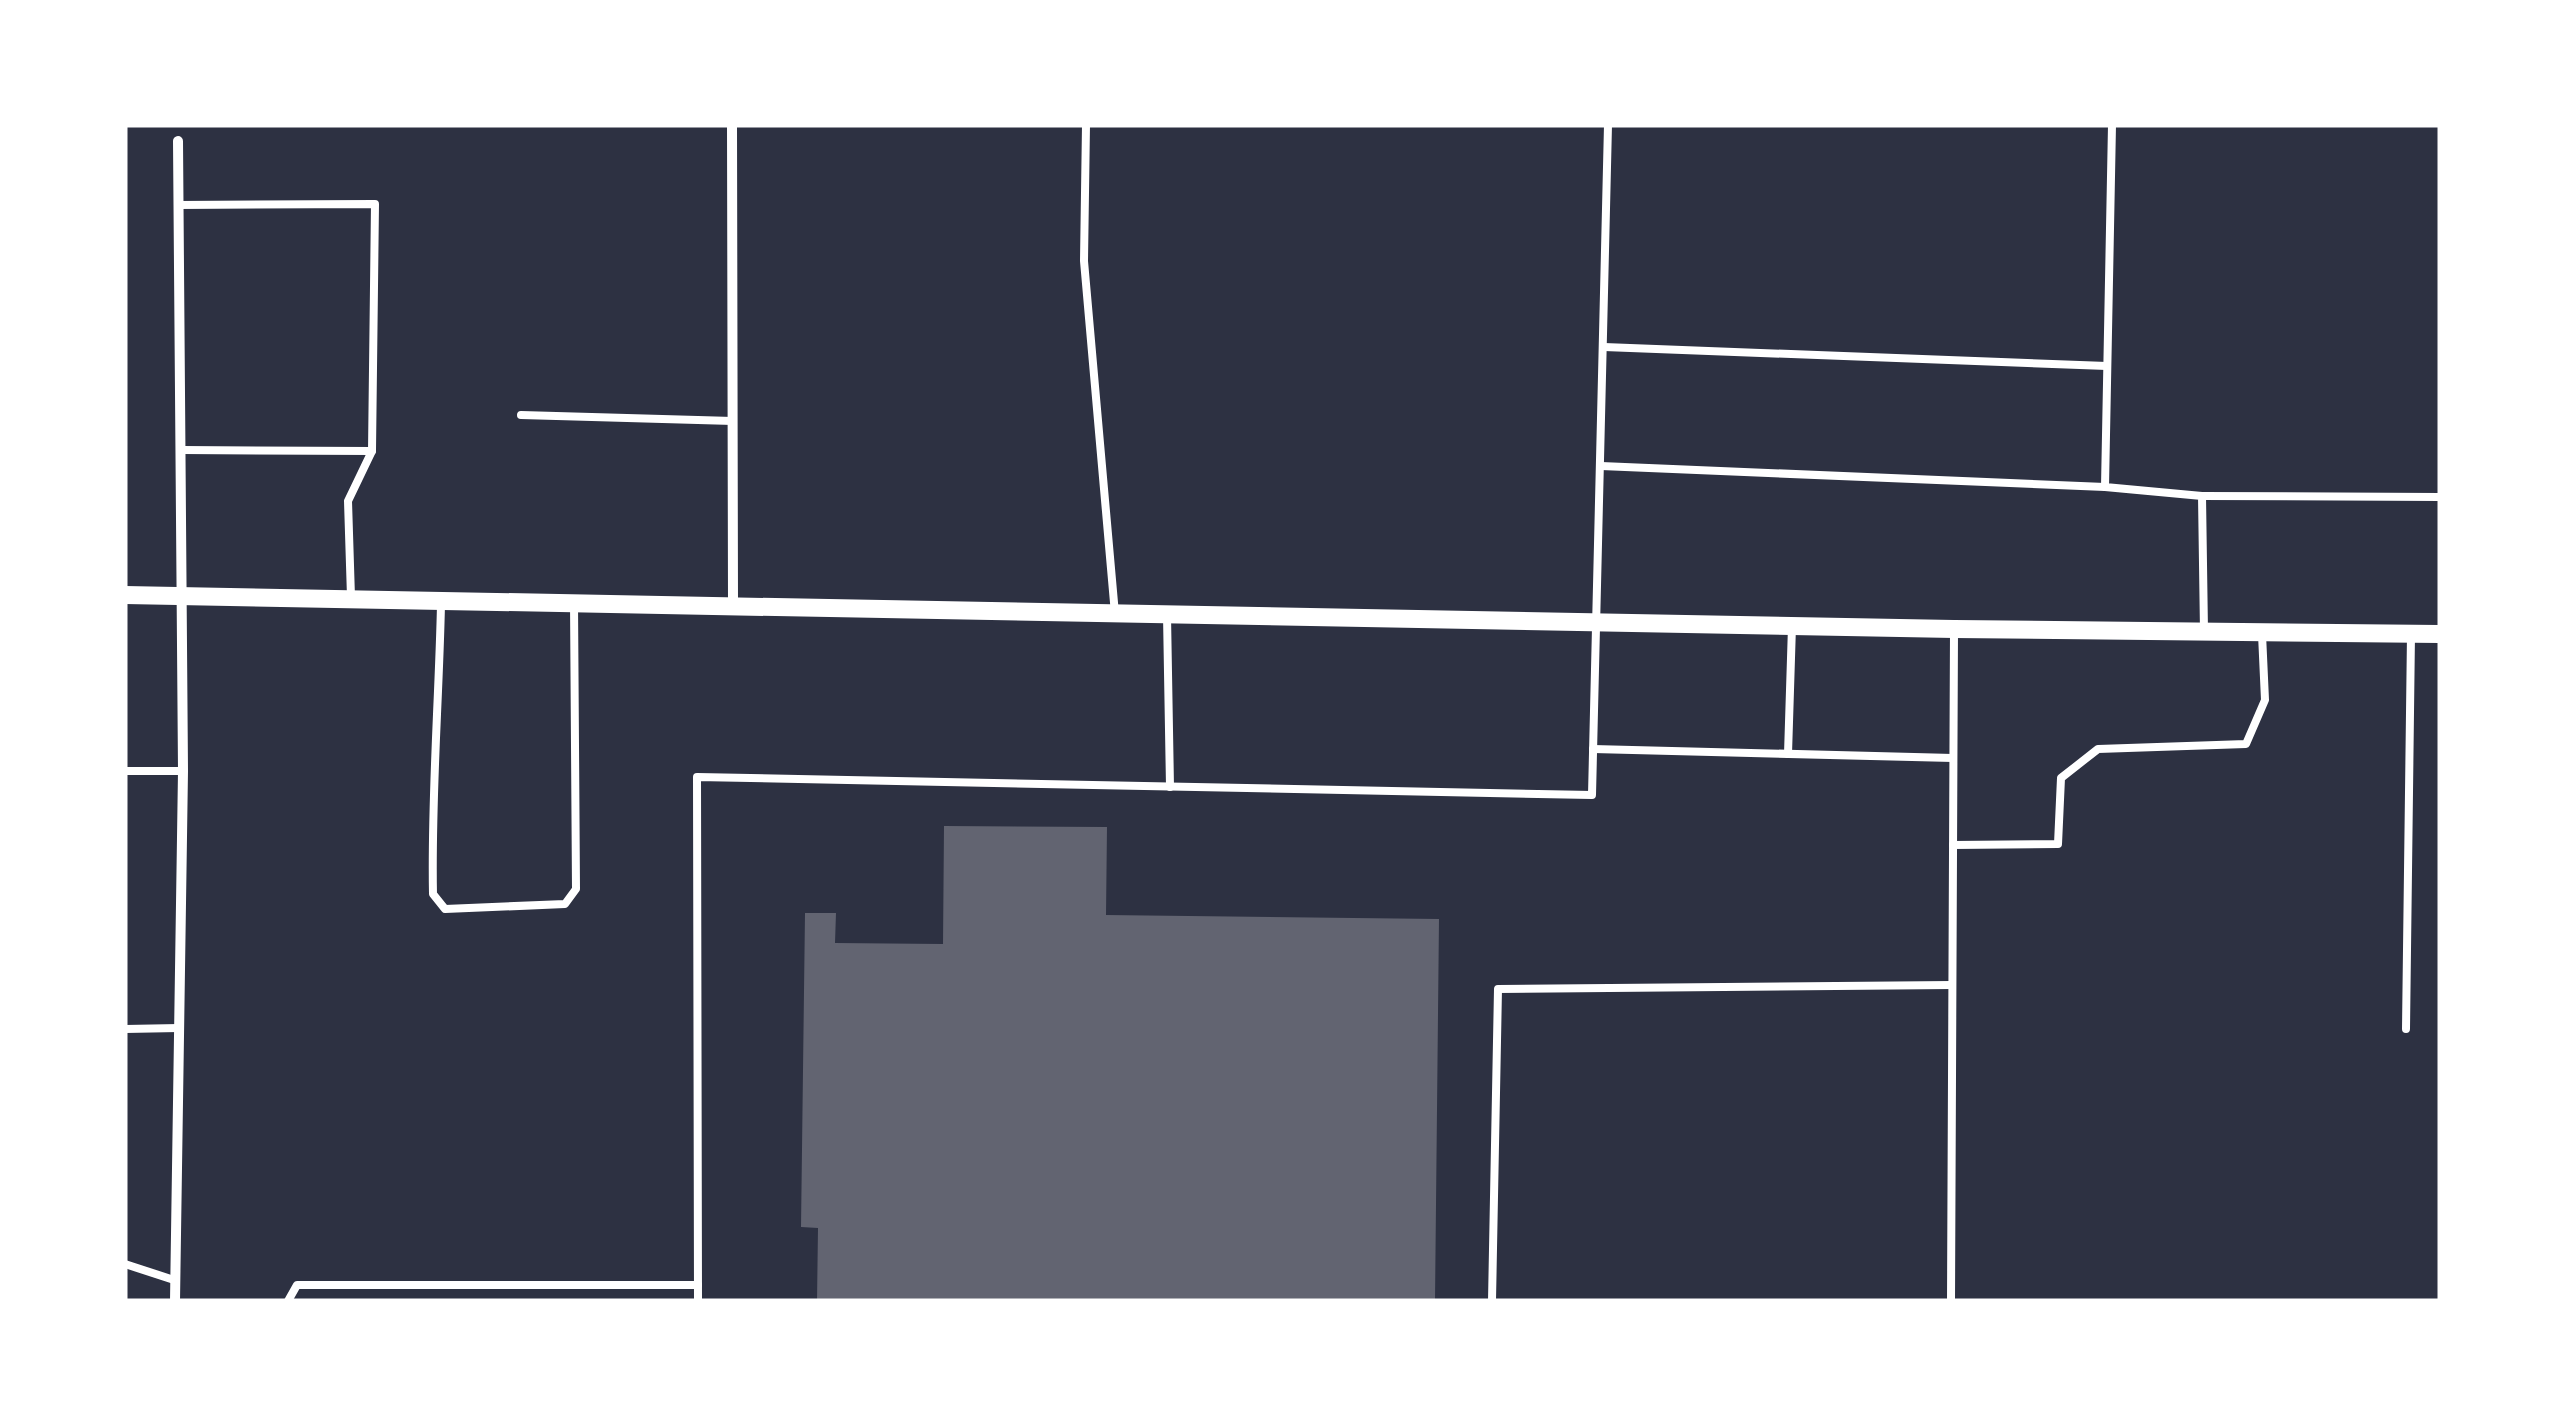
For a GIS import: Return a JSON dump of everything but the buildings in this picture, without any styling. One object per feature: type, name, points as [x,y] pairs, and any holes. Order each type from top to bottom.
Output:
[{"type":"street","points":[[732,125],[733,605]]},
{"type":"street","points":[[174,1301],[183,771],[178,141]]},
{"type":"street","points":[[125,595],[1954,629],[2440,634]]},
{"type":"lane","points":[[1086,125],[1084,260],[1116,614]]},
{"type":"lane","points":[[698,1301],[698,778],[1592,795],[1608,125]]},
{"type":"lane","points":[[2105,487],[2112,125]]},
{"type":"lane","points":[[178,205],[374,204],[372,451],[348,500],[350,599]]},
{"type":"lane","points":[[1604,346],[2107,366]]},
{"type":"lane","points":[[521,414],[733,421]]},
{"type":"lane","points":[[182,450],[372,451]]},
{"type":"lane","points":[[1601,466],[2105,487],[2202,496],[2440,497]]},
{"type":"lane","points":[[2202,496],[2204,631]]},
{"type":"lane","points":[[441,600],[438,737],[431,812],[432,894],[446,909],[565,904],[576,889],[574,602]]},
{"type":"lane","points":[[1168,615],[1170,787]]},
{"type":"lane","points":[[1788,754],[1792,626]]},
{"type":"lane","points":[[1951,1301],[1954,629]]},
{"type":"lane","points":[[1953,844],[2058,844],[2061,778],[2098,750],[2246,744],[2264,700],[2262,632]]},
{"type":"lane","points":[[2406,1029],[2411,634]]},
{"type":"lane","points":[[1594,748],[1953,758]]},
{"type":"lane","points":[[125,771],[183,771]]},
{"type":"lane","points":[[1492,1301],[1498,989],[1952,985]]},
{"type":"lane","points":[[125,1029],[180,1028]]},
{"type":"lane","points":[[125,1264],[174,1280]]},
{"type":"lane","points":[[288,1301],[297,1286],[698,1285]]}]
